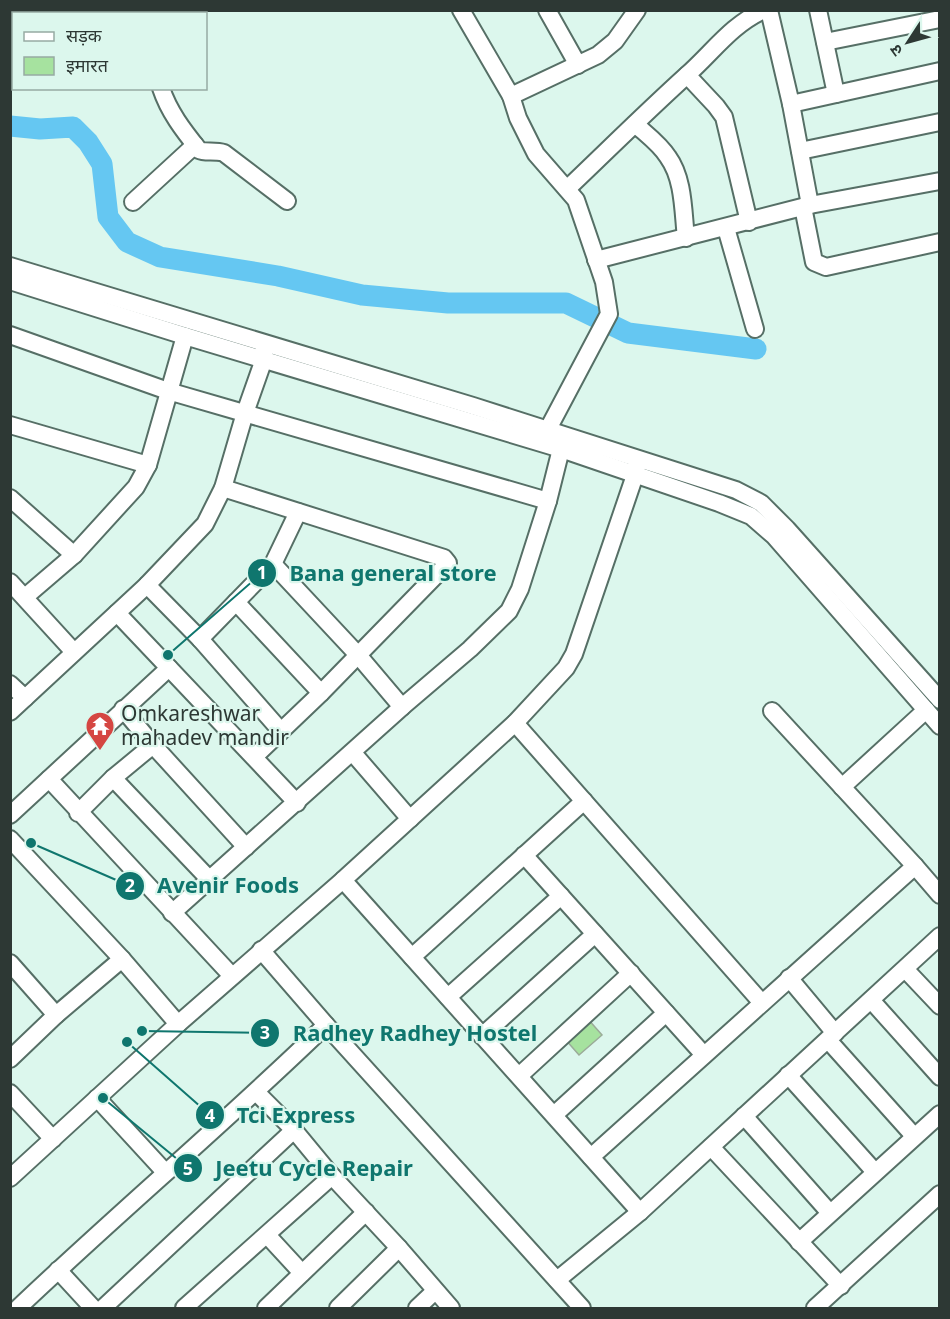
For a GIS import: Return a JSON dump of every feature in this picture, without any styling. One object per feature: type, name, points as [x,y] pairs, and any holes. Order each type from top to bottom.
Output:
[{"type":"street","points":[[461,10],[511,96],[518,118],[536,154],[576,200],[604,282],[609,314],[547,431]]},
{"type":"street","points":[[548,10],[578,64]]},
{"type":"street","points":[[567,189],[734,28],[764,10]]},
{"type":"street","points":[[769,10],[800,151],[814,262],[826,267],[939,242]]},
{"type":"street","points":[[818,10],[836,94]]},
{"type":"street","points":[[511,96],[598,55],[615,40],[630,14]]},
{"type":"street","points":[[825,42],[939,19]]},
{"type":"street","points":[[791,104],[939,71]]},
{"type":"street","points":[[687,75],[724,117],[749,222]]},
{"type":"street","points":[[161,90],[166,104],[178,123],[202,151],[215,150],[224,153],[287,201]]},
{"type":"street","points":[[800,151],[939,122]]},
{"type":"street","points":[[635,124],[668,156],[673,166],[678,179],[686,238]]},
{"type":"street","points":[[133,202],[195,144]]},
{"type":"street","points":[[596,260],[807,206],[939,181]]},
{"type":"street","points":[[726,228],[755,329]]},
{"type":"street","points":[[10,266],[561,449],[636,467]]},
{"type":"street","points":[[10,281],[185,336],[264,351],[473,406],[547,431],[751,516],[934,695],[939,726]]},
{"type":"street","points":[[10,334],[168,391],[548,501]]},
{"type":"street","points":[[25,597],[74,555],[136,487],[148,465],[185,336]]},
{"type":"street","points":[[10,712],[117,614],[205,524],[223,488],[264,351]]},
{"type":"street","points":[[10,425],[148,465]]},
{"type":"street","points":[[172,913],[402,707],[471,650],[509,611],[520,589],[548,501],[561,449]]},
{"type":"street","points":[[10,1178],[178,1024],[343,880],[515,723],[566,668],[574,654],[636,467]]},
{"type":"street","points":[[223,488],[444,558],[448,563],[321,693],[254,757]]},
{"type":"street","points":[[10,498],[74,555]]},
{"type":"street","points":[[200,639],[273,564],[298,512]]},
{"type":"street","points":[[273,564],[358,655],[402,707]]},
{"type":"street","points":[[10,582],[74,652]]},
{"type":"street","points":[[147,585],[200,639],[280,730]]},
{"type":"street","points":[[236,602],[321,693]]},
{"type":"street","points":[[117,614],[297,803]]},
{"type":"street","points":[[10,815],[169,668]]},
{"type":"street","points":[[10,684],[25,698]]},
{"type":"street","points":[[842,787],[934,695]]},
{"type":"street","points":[[123,709],[153,746],[246,847]]},
{"type":"street","points":[[772,711],[939,895]]},
{"type":"street","points":[[515,723],[762,1003]]},
{"type":"street","points":[[78,813],[113,778],[153,746]]},
{"type":"street","points":[[353,753],[410,819]]},
{"type":"street","points":[[113,778],[209,879]]},
{"type":"street","points":[[49,779],[78,813],[232,976]]},
{"type":"street","points":[[412,957],[584,801]]},
{"type":"street","points":[[10,839],[122,959],[178,1024]]},
{"type":"street","points":[[524,855],[704,1055]]},
{"type":"street","points":[[591,1157],[915,866]]},
{"type":"street","points":[[343,880],[640,1212]]},
{"type":"street","points":[[448,997],[561,896]]},
{"type":"street","points":[[482,1036],[595,934]]},
{"type":"street","points":[[557,1280],[640,1212],[939,936]]},
{"type":"street","points":[[261,950],[582,1308]]},
{"type":"street","points":[[14,1050],[122,959]]},
{"type":"street","points":[[10,963],[56,1015]]},
{"type":"street","points":[[905,969],[939,1006]]},
{"type":"street","points":[[519,1076],[631,973]]},
{"type":"street","points":[[789,978],[831,1037],[914,1136]]},
{"type":"street","points":[[871,1000],[939,1077]]},
{"type":"street","points":[[554,1115],[666,1012]]},
{"type":"street","points":[[18,1308],[165,1172],[256,1092],[326,1025]]},
{"type":"street","points":[[788,1075],[874,1172]]},
{"type":"street","points":[[256,1092],[294,1130],[332,1176],[451,1308]]},
{"type":"street","points":[[10,1093],[53,1139]]},
{"type":"street","points":[[97,1098],[165,1172]]},
{"type":"street","points":[[799,1242],[939,1114]]},
{"type":"street","points":[[744,1116],[830,1213]]},
{"type":"street","points":[[103,1308],[294,1130]]},
{"type":"street","points":[[711,1147],[841,1286]]},
{"type":"street","points":[[184,1308],[332,1176]]},
{"type":"street","points":[[815,1308],[939,1194]]},
{"type":"street","points":[[266,1308],[366,1212]]},
{"type":"street","points":[[267,1235],[302,1273]]},
{"type":"street","points":[[338,1308],[399,1248]]},
{"type":"street","points":[[58,1270],[93,1308]]},
{"type":"street","points":[[417,1308],[435,1291]]},
{"type":"building","points":[[587,1018],[602,1035],[579,1055],[565,1039]]},
{"type":"waterway","points":[[10,126],[40,129],[73,127],[88,142],[102,164],[108,217],[127,242],[160,257],[278,276],[362,295],[448,303],[566,303],[628,333],[756,349]]},
{"type":"place","name":"Bana general store","points":[[168,655]]},
{"type":"place","name":"Omkareshwar mahadev mandir","points":[[100,752]]},
{"type":"place","name":"Avenir Foods","points":[[31,843]]},
{"type":"place","name":"Radhey Radhey Hostel","points":[[142,1031]]},
{"type":"place","name":"Tci Express","points":[[127,1042]]},
{"type":"place","name":"Jeetu Cycle Repair","points":[[103,1098]]}]
